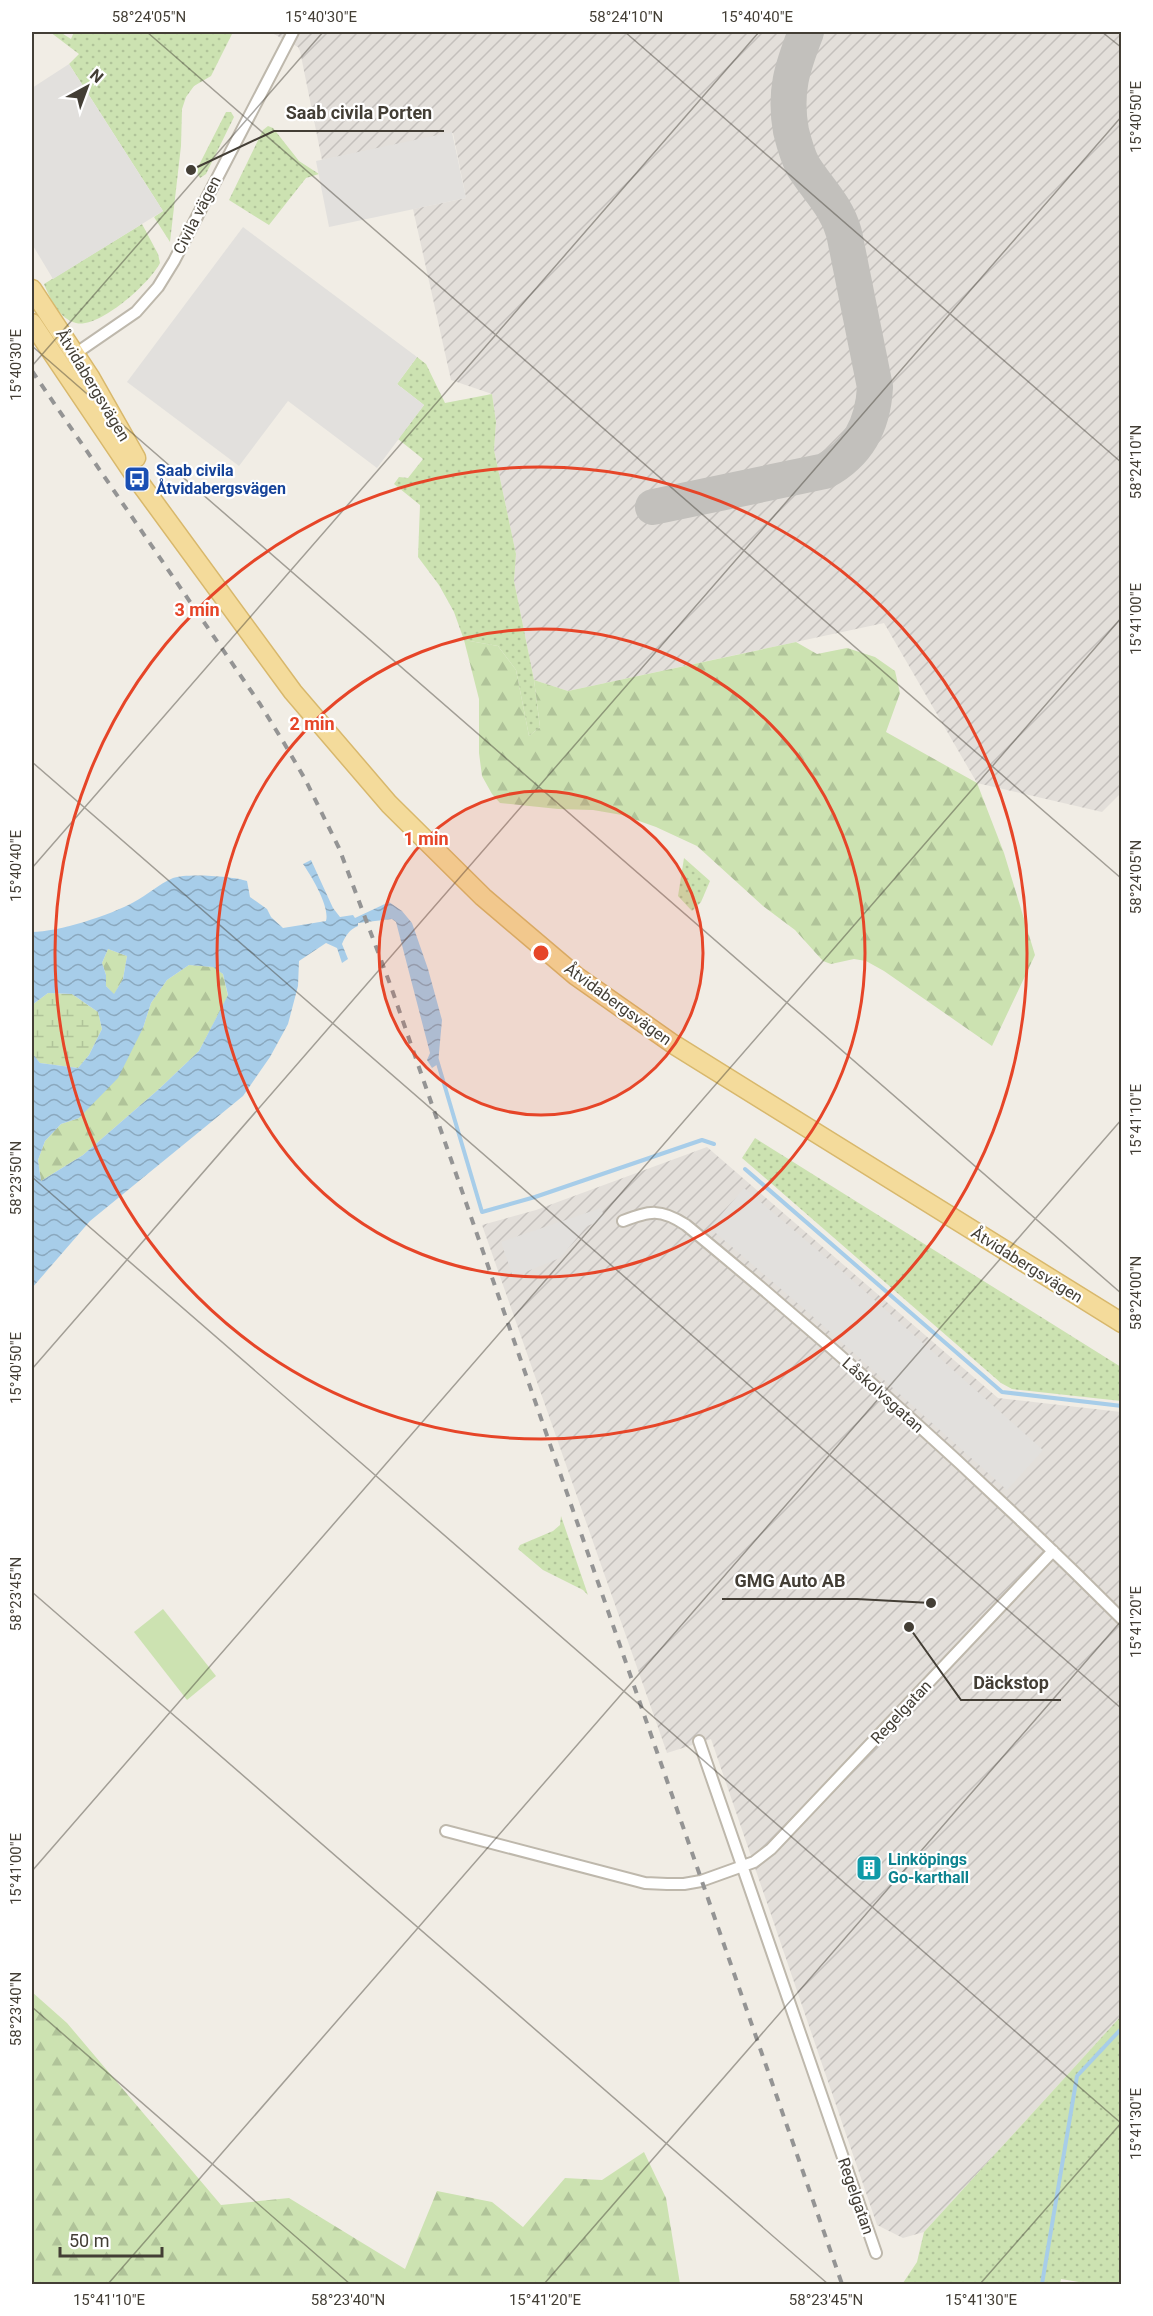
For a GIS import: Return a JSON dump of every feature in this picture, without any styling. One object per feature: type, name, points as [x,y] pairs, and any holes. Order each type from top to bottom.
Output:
[{"type":"main road","name":"Åtvidabergsvägen","points":[[32,289],[75,353],[187,545]]},
{"type":"main road","name":"Åtvidabergsvägen","points":[[32,323],[137,479],[259,647],[389,804],[483,897],[576,976],[673,1044],[1122,1323]]},
{"type":"street","name":"Civila vägen","points":[[60,364],[136,312],[158,287],[174,261],[293,32]]},
{"type":"street","name":"Låskolvsgatan","points":[[623,1221],[646,1213],[658,1212],[672,1216],[686,1226],[838,1354],[1053,1551],[1122,1619]]},
{"type":"street","name":"Regelgatan","points":[[742,1866],[754,1862],[771,1849],[1053,1551]]},
{"type":"street","name":"Regelgatan","points":[[699,1741],[876,2253]]},
{"type":"street","points":[[446,1831],[645,1883],[684,1884],[701,1881],[742,1866]]},
{"type":"shaded area","points":[[270,32],[1121,32],[1121,793],[1102,812],[977,783],[884,623],[568,691],[534,680],[514,581],[516,554],[494,450],[496,422],[492,394],[451,380],[413,209],[466,198],[453,133],[322,160],[300,51],[298,47]]},
{"type":"shaded area","points":[[69,64],[163,211],[53,279],[32,244],[32,88]]},
{"type":"shaded area","points":[[452,132],[466,198],[329,227],[316,161]]},
{"type":"shaded area","points":[[243,227],[417,357],[397,384],[424,405],[377,468],[288,401],[239,466],[127,382]]},
{"type":"shaded area","points":[[707,1147],[998,1398],[1121,1412],[1121,2016],[924,2232],[903,2238],[877,2225],[711,1739],[667,1753],[482,1225],[536,1210]]},
{"type":"shaded area","points":[[744,1188],[843,1272],[1043,1450],[1007,1490],[710,1228]]},
{"type":"shaded area","points":[[601,1208],[605,1219],[587,1226],[560,1258],[513,1277],[501,1242]]},
{"type":"green space","points":[[50,32],[60,32],[71,39],[74,32],[233,32],[211,76],[194,86],[186,97],[182,109],[181,146],[170,242],[154,217],[163,211],[69,64],[79,54]]},
{"type":"green space","points":[[226,112],[231,112],[234,117],[206,174],[200,178],[197,169]]},
{"type":"green space","points":[[268,126],[273,128],[299,161],[319,174],[306,178],[269,225],[229,200],[263,130]]},
{"type":"green space","points":[[142,224],[158,254],[160,263],[146,282],[110,312],[86,323],[70,321],[60,313],[44,284]]},
{"type":"green space","points":[[417,357],[426,364],[445,403],[492,394],[496,422],[494,450],[516,554],[514,581],[534,680],[540,727],[529,736],[516,670],[498,646],[464,640],[454,612],[439,585],[418,557],[420,505],[394,484],[399,477],[408,478],[423,459],[398,439],[424,405],[397,384]]},
{"type":"green space","points":[[464,640],[498,646],[516,670],[529,736],[540,727],[534,680],[568,691],[796,642],[817,654],[847,648],[875,657],[895,671],[900,693],[886,732],[977,783],[1004,853],[1035,955],[992,1046],[866,961],[854,959],[831,964],[823,961],[795,930],[763,906],[697,846],[656,827],[622,815],[593,810],[500,803],[482,776],[479,753],[479,699]]},
{"type":"green space","points":[[684,858],[710,881],[701,902],[692,911],[678,896]]},
{"type":"green space","points":[[108,949],[127,956],[123,979],[114,995],[106,986],[106,975],[102,963]]},
{"type":"green space","points":[[189,965],[214,967],[223,974],[228,996],[199,1051],[83,1155],[41,1181],[38,1160],[45,1141],[61,1124],[79,1118],[143,1028],[151,1003],[167,980]]},
{"type":"green space","points":[[48,993],[72,994],[98,1012],[102,1029],[89,1055],[78,1068],[40,1063],[32,1053],[32,1005]]},
{"type":"green space","points":[[755,1138],[1121,1367],[1121,1401],[1012,1389],[1001,1383],[742,1158]]},
{"type":"green space","points":[[561,1516],[588,1595],[583,1590],[543,1570],[518,1549],[520,1545],[553,1531],[560,1525]]},
{"type":"green space","points":[[163,1609],[216,1676],[187,1700],[134,1632]]},
{"type":"green space","points":[[32,1992],[67,2023],[221,2205],[289,2198],[405,2269],[437,2191],[492,2202],[523,2227],[565,2178],[602,2180],[644,2152],[666,2198],[680,2284],[32,2284]]},
{"type":"green space","points":[[1121,2016],[1121,2284],[1091,2284],[1061,2279],[1060,2284],[889,2284],[903,2283],[917,2262],[924,2232]]},
{"type":"water","points":[[311,860],[333,908],[340,917],[353,915],[355,918],[389,902],[402,911],[412,923],[442,1020],[438,1064],[432,1068],[427,1060],[430,1053],[396,922],[392,919],[358,923],[358,926],[348,933],[342,944],[348,959],[342,963],[337,948],[326,943],[299,961],[298,986],[288,1024],[270,1057],[243,1096],[90,1221],[32,1288],[32,1053],[40,1063],[78,1068],[89,1055],[102,1029],[98,1012],[72,994],[48,993],[32,1005],[32,932],[70,926],[98,917],[134,902],[173,878],[198,875],[247,881],[250,897],[267,909],[271,917],[283,928],[326,921],[327,915],[323,900],[303,864]],"holes":[[[108,949],[127,956],[123,979],[114,994],[106,986],[106,975],[102,963]],[[189,965],[213,967],[223,974],[228,995],[199,1051],[83,1155],[41,1181],[38,1160],[45,1141],[61,1124],[79,1118],[118,1078],[143,1028],[151,1003],[167,980]]]},
{"type":"waterway","points":[[437,1060],[482,1212],[535,1197],[702,1140],[714,1144]]},
{"type":"waterway","points":[[745,1169],[1002,1392],[1122,1406]]},
{"type":"waterway","points":[[1042,2284],[1077,2076],[1122,2028]]},
{"type":"taxiway","points":[[653,507],[825,471],[837,464],[855,447],[871,414],[875,387],[844,233],[831,206],[803,166],[791,131],[789,92],[797,57],[806,32]]},
{"type":"railway","points":[[32,371],[260,704],[305,779],[339,848],[390,984],[842,2284]]},
{"type":"place","name":"Saab civila Porten","points":[[191,170]]},
{"type":"place","name":"Saab civila Åtvidabergsvägen","points":[[137,479]]},
{"type":"place","name":"GMG Auto AB","points":[[931,1603]]},
{"type":"place","name":"Däckstop","points":[[909,1627]]},
{"type":"place","name":"Linköpings Go-karthall","points":[[869,1868]]}]
